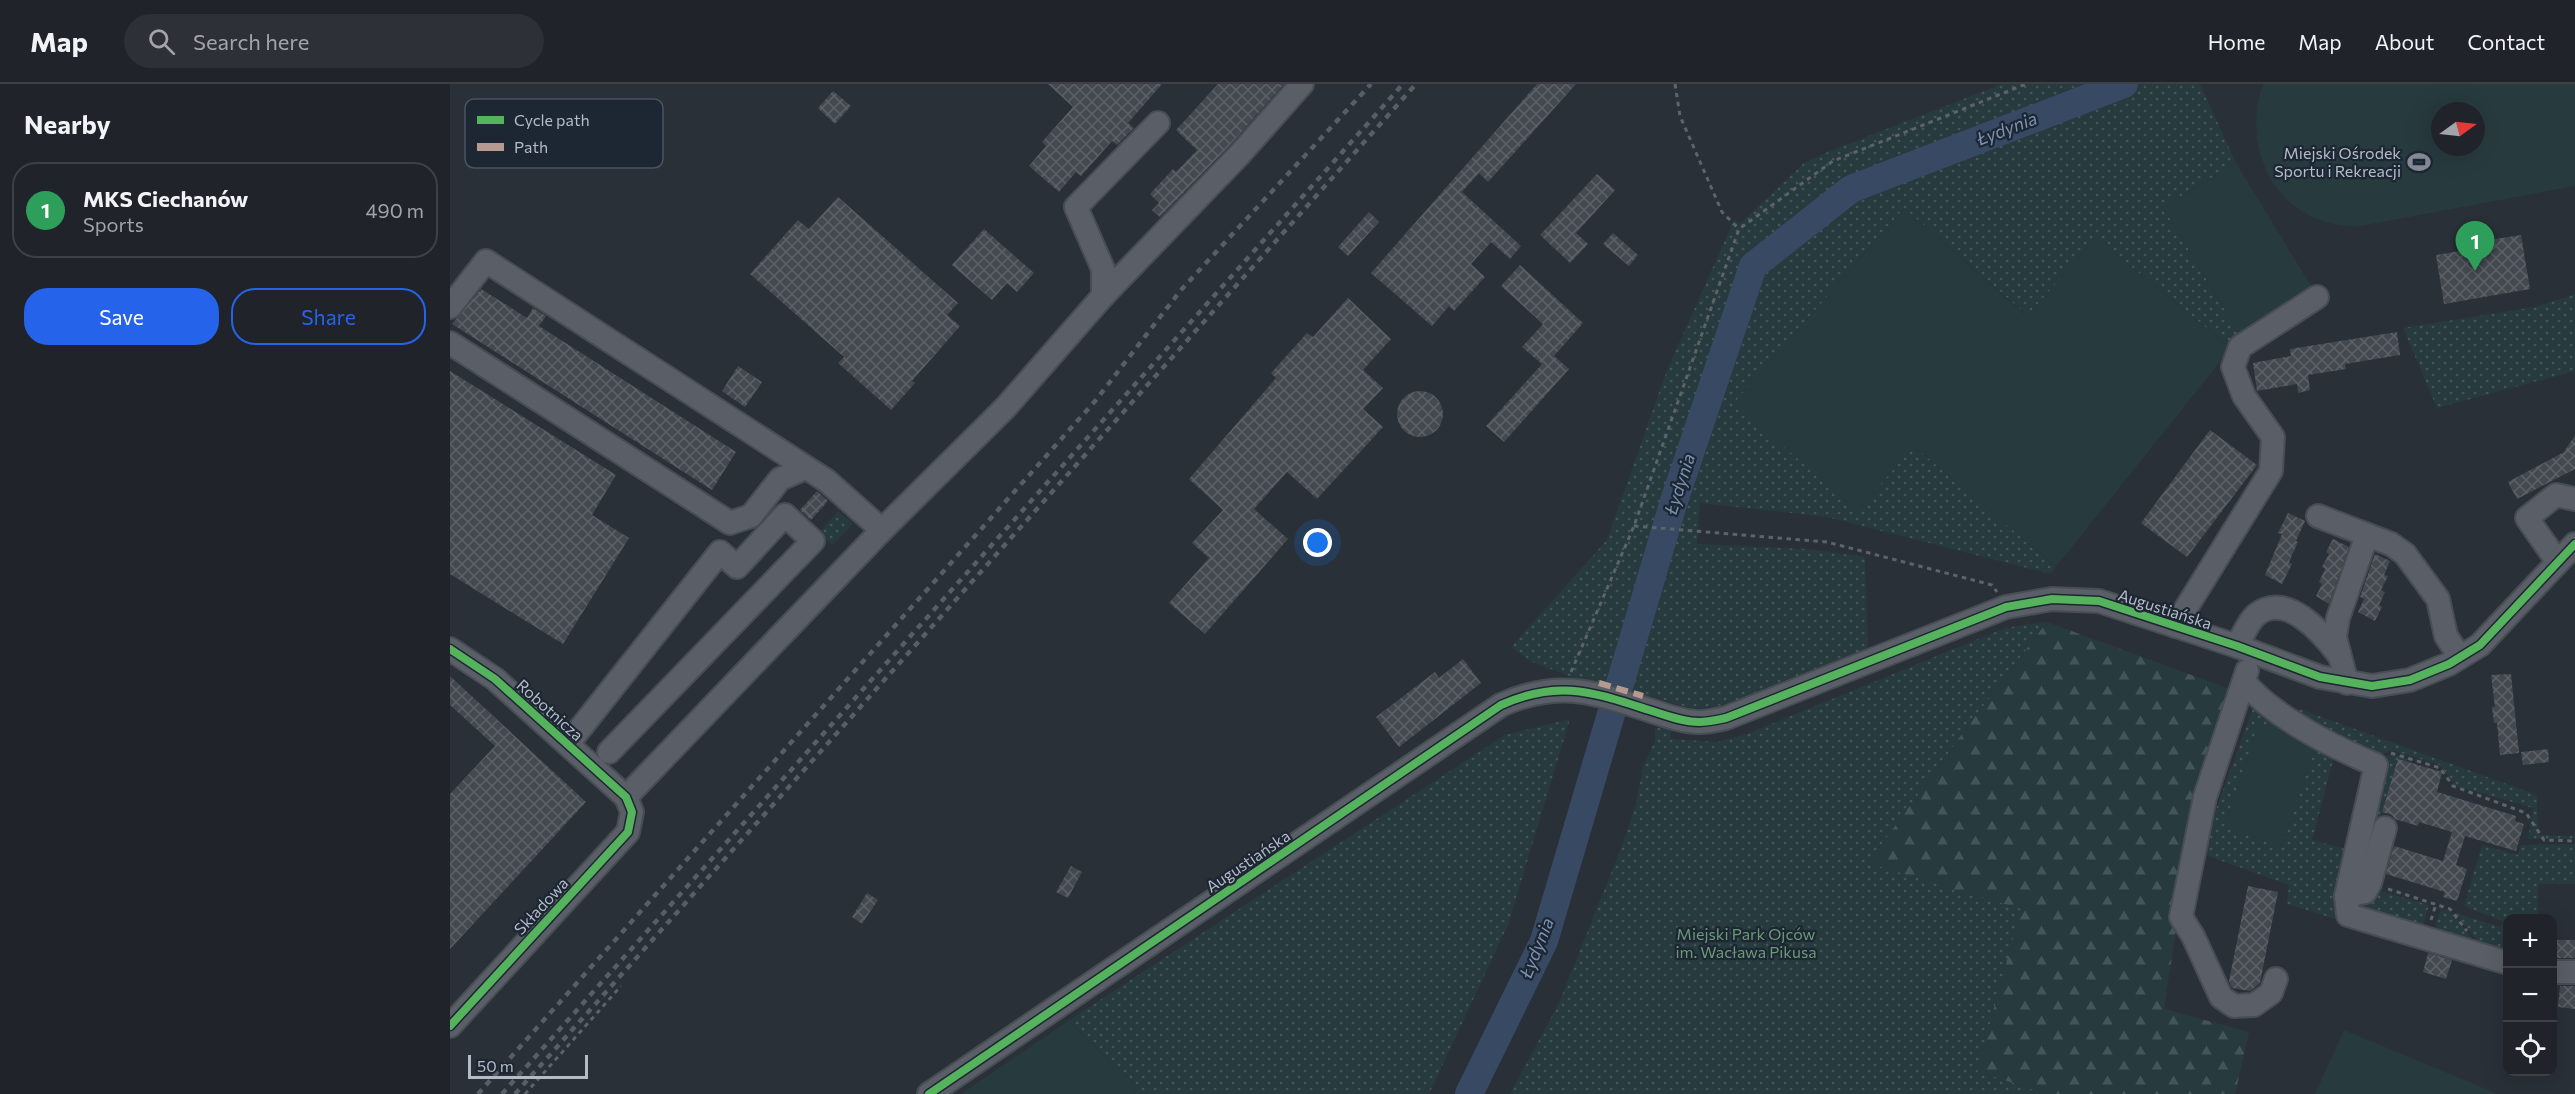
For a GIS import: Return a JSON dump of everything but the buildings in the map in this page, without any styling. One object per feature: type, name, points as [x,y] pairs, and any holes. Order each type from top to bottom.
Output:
[{"type":"street","points":[[626,797],[882,530],[1005,408],[1103,296],[1240,154],[1302,84]]},
{"type":"street","points":[[1103,296],[1103,270],[1076,207],[1158,123]]},
{"type":"street","points":[[450,307],[486,261],[827,481],[882,530]]},
{"type":"street","points":[[2175,626],[2271,471],[2273,437],[2244,396],[2234,367],[2240,347],[2317,297]]},
{"type":"street","points":[[450,343],[730,523],[751,516],[780,479],[805,468]]},
{"type":"street","points":[[2557,561],[2527,518],[2556,495],[2575,499]]},
{"type":"street","points":[[568,744],[720,552],[737,567],[786,516],[813,541],[609,752]]},
{"type":"street","points":[[2318,516],[2396,547],[2413,564],[2438,599],[2446,636],[2460,657]]},
{"type":"street","points":[[2347,683],[2336,637],[2338,618],[2367,535]]},
{"type":"street","name":"Augustiańska","points":[[929,1094],[1501,705],[1544,690],[1596,694],[1672,718],[1698,722],[1726,718],[2006,607],[2052,598],[2099,601],[2245,649],[2320,677],[2372,686],[2410,680],[2480,645],[2575,544]]},
{"type":"street","points":[[2276,979],[2271,993],[2254,1005],[2234,1006],[2222,997],[2193,936],[2181,917],[2205,797],[2244,682],[2245,649],[2251,620],[2266,609],[2283,609],[2306,620],[2322,634],[2340,656]]},
{"type":"street","name":"Robotnicza","points":[[450,649],[495,679],[626,797]]},
{"type":"street","points":[[2244,682],[2265,704],[2338,748],[2376,765],[2346,896],[2349,915],[2503,961]]},
{"type":"street","name":"Składowa","points":[[450,1026],[628,832],[632,812],[626,797]]},
{"type":"street","points":[[2346,896],[2365,892],[2370,883],[2385,828]]},
{"type":"street","points":[[2557,972],[2575,972]]},
{"type":"path","points":[[1675,84],[1680,116],[1722,212],[1739,229]]},
{"type":"path","points":[[1564,690],[1634,526],[1739,229],[1833,161],[2026,84]]},
{"type":"path","points":[[1634,526],[1827,542],[1992,585],[2006,607]]},
{"type":"path","points":[[2376,765],[2381,758],[2391,752],[2440,768],[2453,786],[2526,813],[2544,840],[2575,841]]},
{"type":"path","points":[[2370,883],[2450,909],[2469,933]]},
{"type":"path","points":[[525,1094],[621,986]]},
{"type":"green space","points":[[2002,84],[2200,84],[2236,163],[2163,207],[2240,335],[2231,348],[2096,238],[2028,316],[1904,208],[1735,403],[1914,446],[2056,567],[2051,574],[1827,517],[1700,503],[1697,544],[1807,549],[1865,557],[1868,650],[1745,702],[1692,709],[1651,696],[1640,707],[1596,686],[1532,662],[1511,647],[1607,540],[1666,373],[1734,220],[1741,223],[1804,163]]},
{"type":"green space","name":"Miejski Ośrodek Sportu i Rekreacji","points":[[2263,84],[2575,84],[2575,186],[2355,227],[2330,223],[2303,212],[2286,199],[2264,165],[2258,146],[2256,125]]},
{"type":"green space","points":[[2236,163],[2314,291],[2240,335],[2163,207]]},
{"type":"green space","points":[[1904,208],[2027,316],[2096,238],[2231,348],[2056,567],[1914,446],[1857,511],[1734,403]]},
{"type":"green space","points":[[2575,294],[2575,371],[2437,408],[2403,328],[2535,307]]},
{"type":"green space","points":[[838,511],[853,524],[832,545],[819,533]]},
{"type":"green space","name":"Miejski Park Ojców im. Wacława Pikusa","points":[[2047,622],[1874,855],[1874,864],[2022,909],[1978,1071],[2046,1094],[1510,1094],[1559,1003],[1620,851],[1636,804],[1643,767],[1655,741],[1655,727],[1671,731],[1670,739],[1717,742],[1747,734],[2005,628]]},
{"type":"green space","points":[[2047,622],[2235,691],[2190,837],[2164,1009],[2249,1032],[2235,1094],[2046,1094],[1977,1071],[2021,909],[1874,865],[1874,855]]},
{"type":"green space","points":[[2267,697],[2537,795],[2538,835],[2575,836],[2575,839],[2528,839],[2533,808],[2456,786],[2440,765],[2391,750],[2378,757],[2342,748]]},
{"type":"green space","points":[[2255,703],[2335,753],[2312,840],[2357,852],[2383,758],[2391,754],[2413,760],[2386,797],[2354,920],[2497,969],[2287,904],[2289,885],[2200,853]]},
{"type":"green space","points":[[1570,719],[1508,925],[1429,1094],[1134,1094],[1138,1087],[1068,1021],[1505,735]]},
{"type":"green space","points":[[2259,724],[2316,743],[2281,846],[2224,827]]},
{"type":"green space","points":[[2575,844],[2575,884],[2538,884],[2538,914],[2503,914],[2503,921],[2464,906],[2482,845],[2518,855],[2521,845]]},
{"type":"green space","points":[[2370,888],[2429,905],[2421,933],[2365,909]]},
{"type":"green space","points":[[2441,909],[2451,912],[2484,953],[2432,937]]},
{"type":"green space","points":[[2455,913],[2501,927],[2503,924],[2503,960],[2489,955]]},
{"type":"green space","points":[[1068,1021],[1138,1087],[1134,1094],[961,1094]]},
{"type":"green space","points":[[2344,1030],[2498,1094],[2315,1094]]},
{"type":"waterway","name":"Łydynia","points":[[1469,1094],[1544,941],[1674,501],[1753,266],[1851,189],[2124,84]]},
{"type":"railway","points":[[478,1094],[1096,400],[1181,290],[1371,84]]},
{"type":"railway","points":[[502,1094],[1403,84]]},
{"type":"railway","points":[[515,1094],[1416,84]]},
{"type":"marked path","points":[[1599,683],[1643,696]]},
{"type":"cycle path","points":[[929,1094],[1501,705],[1522,697],[1558,690],[1575,691],[1610,698],[1680,720],[1693,722],[1716,720],[2006,607],[2052,599],[2099,601],[2237,646],[2320,677],[2372,686],[2410,680],[2449,664],[2480,645],[2575,544]]},
{"type":"cycle path","points":[[450,649],[495,679],[626,797],[632,812],[628,832],[450,1026]]},
{"type":"place","name":"Miejski Ośrodek Sportu i Rekreacji","points":[[2419,162]]},
{"type":"place","name":"MKS Ciechanów","points":[[2475,271]]}]
